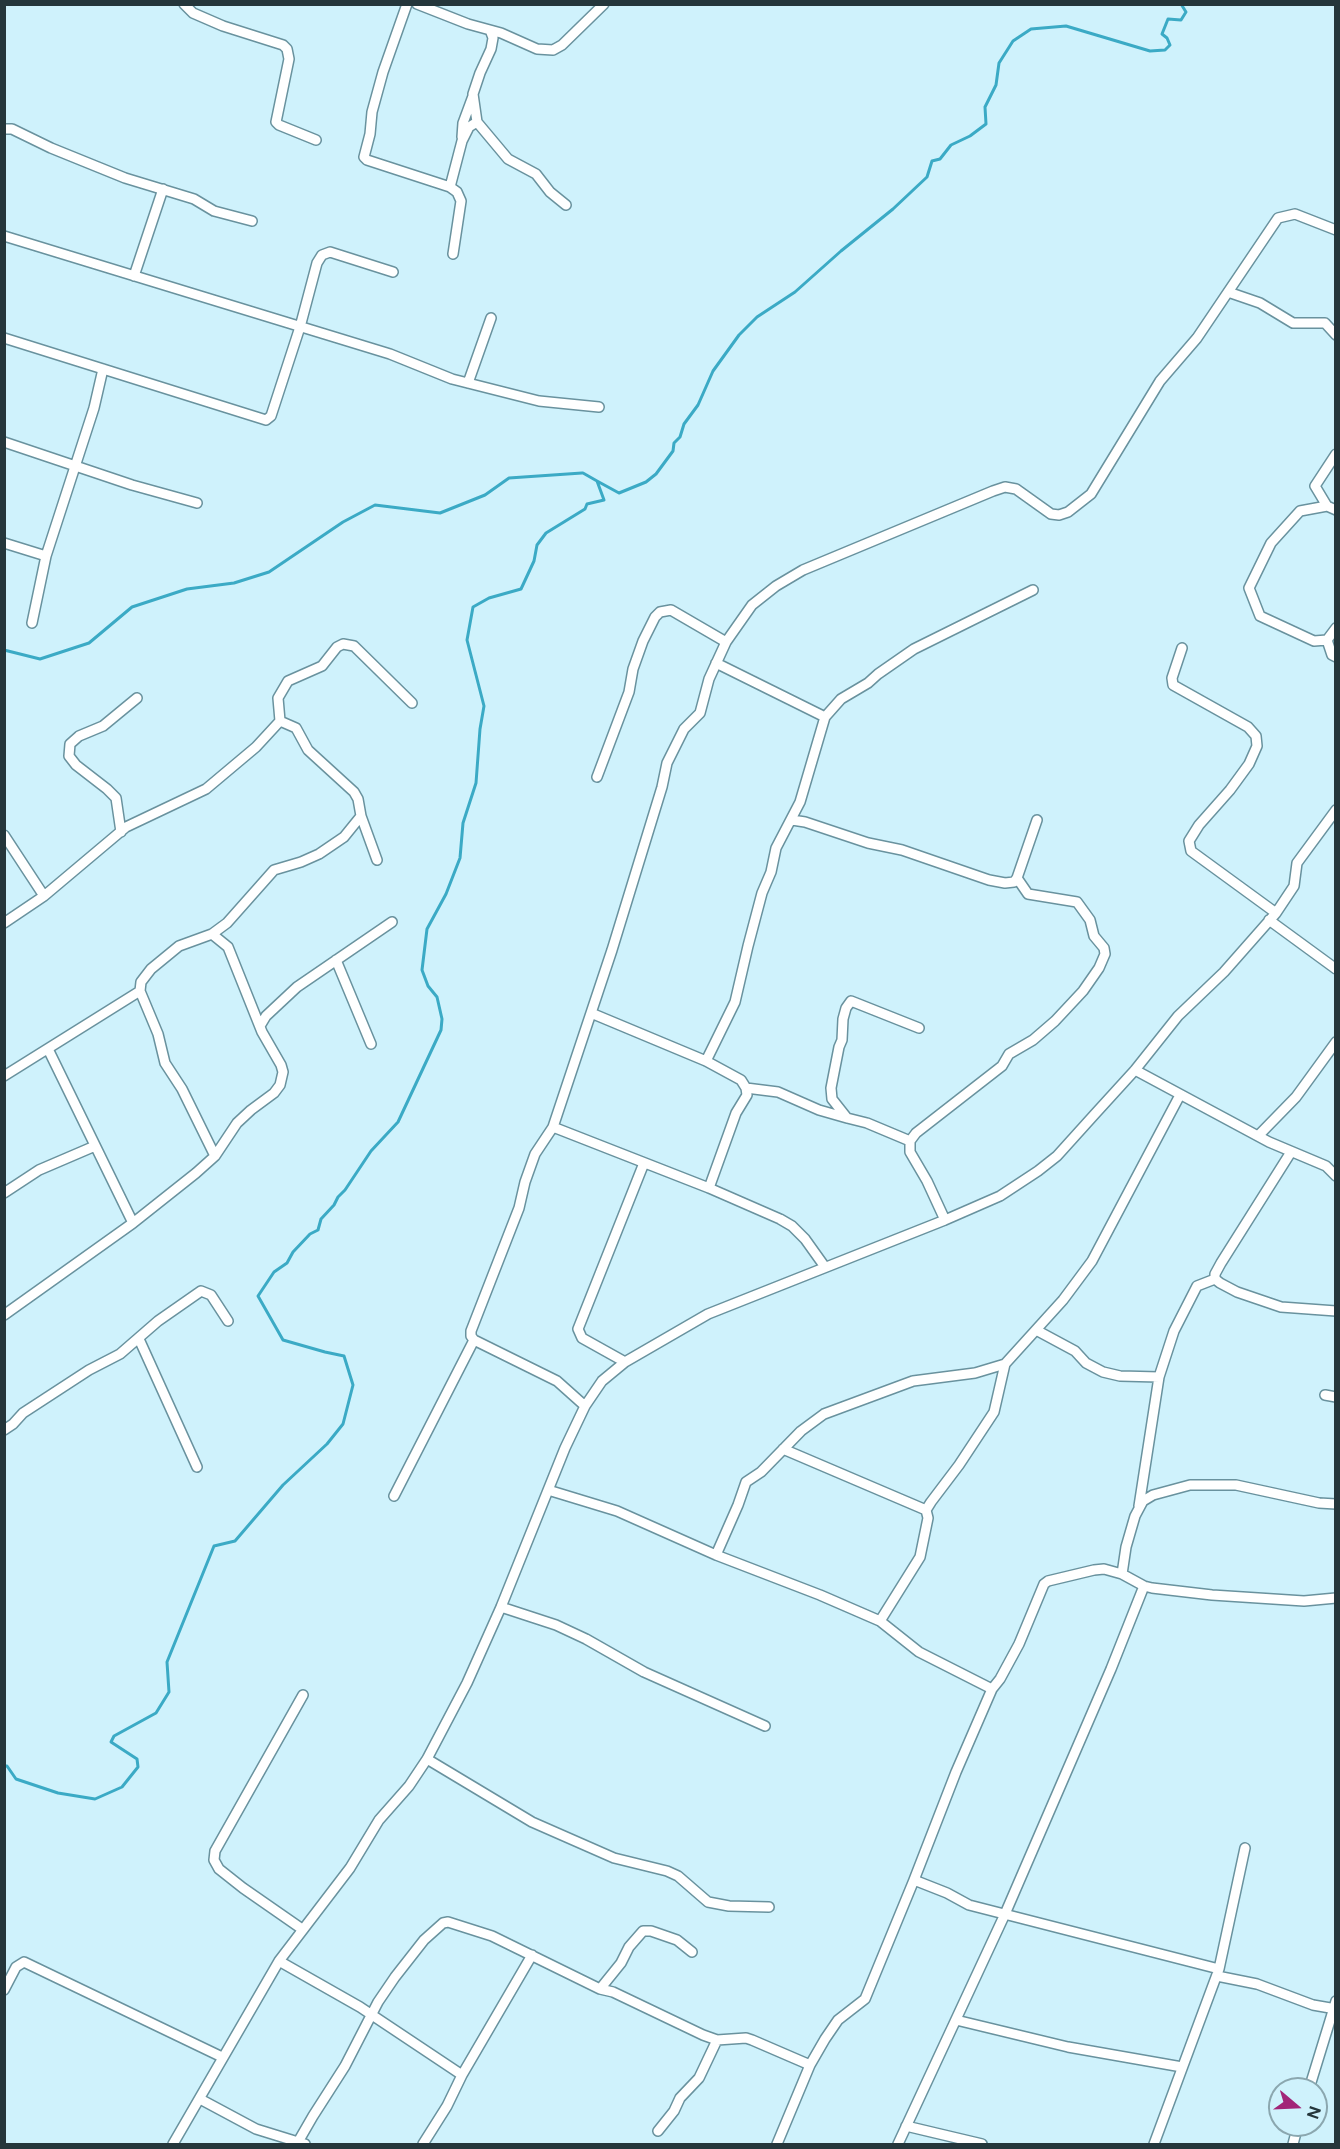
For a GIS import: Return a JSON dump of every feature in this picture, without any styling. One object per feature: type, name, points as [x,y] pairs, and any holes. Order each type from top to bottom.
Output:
[{"type":"street","points":[[184,4],[186,8],[203,18],[283,45],[287,49],[289,59],[276,122],[316,140]]},
{"type":"street","points":[[407,4],[383,72],[372,112],[370,134],[364,157],[457,192],[461,201],[453,254]]},
{"type":"street","points":[[417,4],[537,49],[553,50],[562,45],[604,4]]},
{"type":"street","points":[[450,188],[462,141],[463,123],[491,49],[493,38],[490,30]]},
{"type":"street","points":[[473,94],[477,122],[508,159],[536,174],[550,192],[566,205]]},
{"type":"street","points":[[462,141],[469,127],[477,122]]},
{"type":"street","points":[[4,129],[12,129],[51,148],[125,178],[194,199],[214,211],[252,221]]},
{"type":"street","points":[[134,276],[163,189]]},
{"type":"street","points":[[585,1406],[557,1380],[474,1340],[471,1331],[519,1208],[535,1154],[553,1127],[662,787],[667,763],[684,729],[700,713],[709,679],[726,642],[752,605],[776,586],[803,570],[993,490],[1005,487],[1016,489],[1051,514],[1059,515],[1068,512],[1091,494],[1160,381],[1197,338],[1278,218],[1295,214],[1335,230]]},
{"type":"street","points":[[4,236],[390,354],[452,379],[539,400],[599,407]]},
{"type":"street","points":[[4,338],[266,420],[272,416],[300,327],[316,263],[322,255],[327,252],[393,272]]},
{"type":"street","points":[[1228,292],[1260,303],[1293,323],[1324,323],[1335,335]]},
{"type":"street","points":[[468,383],[490,318]]},
{"type":"street","points":[[32,623],[46,556],[94,408],[103,369]]},
{"type":"street","points":[[4,442],[132,485],[197,503]]},
{"type":"street","points":[[1331,508],[1315,486],[1335,454]]},
{"type":"street","points":[[1327,640],[1314,641],[1260,616],[1249,588],[1271,543],[1300,511],[1331,508]]},
{"type":"street","points":[[4,543],[46,556]]},
{"type":"street","points":[[706,1061],[735,1002],[762,893],[771,872],[776,848],[800,802],[825,717],[841,699],[868,683],[914,649],[1033,590]]},
{"type":"street","points":[[597,777],[628,693],[633,669],[643,641],[655,617],[666,609],[671,610],[726,642]]},
{"type":"street","points":[[1327,640],[1335,628]]},
{"type":"street","points":[[1327,640],[1332,655],[1335,657]]},
{"type":"street","points":[[4,923],[44,896],[121,832],[207,789],[256,747],[280,721],[278,698],[288,681],[322,666],[337,647],[343,644],[354,646],[412,704]]},
{"type":"street","points":[[1182,648],[1172,678],[1173,686],[1248,727],[1256,736],[1257,746],[1249,764],[1199,825],[1189,841],[1191,852],[1273,916],[1335,969]]},
{"type":"street","points":[[716,663],[825,717]]},
{"type":"street","points":[[121,832],[116,798],[76,765],[69,756],[70,744],[79,736],[103,726],[137,698]]},
{"type":"street","points":[[280,721],[296,728],[308,750],[354,792],[377,860]]},
{"type":"street","points":[[173,2145],[279,1960],[350,1868],[380,1820],[409,1786],[427,1759],[467,1683],[501,1607],[565,1448],[585,1406],[602,1381],[625,1362],[708,1314],[1000,1196],[1057,1156],[1135,1070],[1178,1016],[1224,972],[1273,916],[1294,886],[1297,863],[1335,810]]},
{"type":"street","points":[[215,1156],[182,1089],[165,1063],[158,1034],[140,991],[143,978],[179,946],[212,934],[227,923],[274,870],[319,854],[344,837],[361,816]]},
{"type":"street","points":[[792,820],[805,822],[868,843],[902,849],[989,880],[1005,883],[1014,882],[1017,878],[1037,820]]},
{"type":"street","points":[[4,835],[44,896]]},
{"type":"street","points":[[945,1220],[927,1181],[910,1152],[910,1141],[916,1133],[1002,1066],[1009,1054],[1033,1040],[1056,1021],[1083,991],[1100,968],[1104,958],[1104,948],[1094,936],[1090,920],[1077,902],[1028,894],[1017,878]]},
{"type":"street","points":[[260,1026],[266,1016],[297,987],[392,922]]},
{"type":"street","points":[[4,1315],[133,1224],[215,1156],[237,1123],[274,1093],[283,1078],[281,1065],[260,1026],[228,948],[212,934]]},
{"type":"street","points":[[336,960],[371,1044]]},
{"type":"street","points":[[4,1077],[140,991]]},
{"type":"street","points":[[847,1118],[832,1100],[831,1088],[842,1040],[846,1008],[851,1001],[919,1028]]},
{"type":"street","points":[[591,1013],[706,1061],[741,1080],[747,1095],[736,1113],[709,1188]]},
{"type":"street","points":[[1258,1136],[1296,1097],[1332,1054],[1335,1042]]},
{"type":"street","points":[[48,1049],[133,1224]]},
{"type":"street","points":[[1135,1070],[1258,1136],[1326,1166],[1335,1176]]},
{"type":"street","points":[[746,1088],[778,1092],[819,1110],[910,1141]]},
{"type":"street","points":[[880,1621],[920,1557],[928,1518],[926,1510],[994,1412],[1005,1364],[1063,1300],[1092,1261],[1180,1095]]},
{"type":"street","points":[[553,1127],[773,1215],[792,1226],[805,1239],[825,1267]]},
{"type":"street","points":[[4,1193],[39,1170],[95,1146]]},
{"type":"street","points":[[1215,1279],[1221,1263],[1291,1152]]},
{"type":"street","points":[[625,1362],[582,1338],[578,1329],[644,1162]]},
{"type":"street","points":[[1215,1279],[1237,1292],[1281,1307],[1335,1311]]},
{"type":"street","points":[[1122,1574],[1126,1547],[1139,1508],[1160,1377],[1174,1331],[1197,1286],[1215,1279]]},
{"type":"street","points":[[4,1430],[23,1413],[89,1370],[120,1354],[158,1321],[201,1291],[211,1295],[228,1321]]},
{"type":"street","points":[[1035,1330],[1075,1351],[1086,1363],[1103,1372],[1120,1376],[1160,1377]]},
{"type":"street","points":[[139,1339],[197,1467]]},
{"type":"street","points":[[394,1496],[474,1340]]},
{"type":"street","points":[[716,1555],[746,1482],[761,1472],[801,1431],[824,1414],[913,1381],[975,1373],[1005,1364]]},
{"type":"street","points":[[783,1449],[926,1510]]},
{"type":"street","points":[[1139,1508],[1153,1494],[1190,1485],[1236,1485],[1319,1503],[1335,1504]]},
{"type":"street","points":[[548,1490],[617,1510],[716,1555],[880,1621],[919,1652],[992,1689]]},
{"type":"street","points":[[777,2145],[810,2066],[838,2020],[865,1999],[956,1772],[992,1689],[1019,1644],[1044,1584],[1048,1581],[1094,1570],[1112,1570],[1144,1586],[1212,1595],[1313,1601],[1335,1598]]},
{"type":"street","points":[[898,2145],[1005,1914],[1111,1669],[1144,1586]]},
{"type":"street","points":[[501,1607],[556,1625],[644,1672],[765,1726]]},
{"type":"street","points":[[302,1929],[243,1888],[219,1869],[214,1860],[215,1851],[303,1695]]},
{"type":"street","points":[[427,1759],[532,1822],[614,1858],[658,1868],[678,1876],[708,1902],[729,1906],[770,1907]]},
{"type":"street","points":[[1154,2145],[1218,1973],[1245,1848]]},
{"type":"street","points":[[914,1880],[947,1893],[969,1905],[1257,1984],[1313,2005],[1335,2006],[1313,2077]]},
{"type":"street","points":[[200,2099],[256,2129],[301,2143],[395,1977],[424,1940],[443,1923],[457,1924],[492,1936],[600,1989],[613,1992],[670,2021],[717,2040],[746,2038],[810,2066]]},
{"type":"street","points":[[600,1989],[643,1931],[651,1931],[677,1940],[692,1952]]},
{"type":"street","points":[[423,2145],[532,1955]]},
{"type":"street","points":[[279,1960],[372,2015],[462,2075]]},
{"type":"street","points":[[4,1990],[16,1967],[24,1962],[222,2057]]},
{"type":"street","points":[[956,2020],[1068,2048],[1182,2067]]},
{"type":"street","points":[[658,2131],[674,2111],[680,2098],[699,2078],[717,2040]]},
{"type":"street","points":[[906,2126],[982,2145]]},
{"type":"waterway","points":[[4,1766],[7,1766],[16,1779],[58,1793],[95,1799],[122,1787],[138,1767],[137,1759],[111,1742],[114,1736],[156,1713],[169,1692],[167,1662],[214,1546],[235,1541],[283,1485],[327,1444],[343,1424],[353,1385],[344,1356],[283,1340],[258,1296],[274,1272],[287,1263],[293,1252],[310,1234],[318,1230],[321,1219],[334,1205],[371,1151],[398,1122],[441,1030],[442,1019],[437,997],[428,986],[422,970],[427,929],[446,894],[460,858],[463,823],[476,783],[484,706],[467,640],[473,607],[489,598],[521,589],[534,561],[537,545],[546,533],[585,509],[587,504],[604,500],[597,481],[583,473],[619,493],[646,482],[656,474],[673,451],[674,443],[680,437],[684,424],[698,405],[713,371],[739,335],[757,317],[795,292],[893,209],[927,177],[932,161],[940,159],[951,145],[970,136],[986,124],[985,107],[996,85],[999,63],[1013,41],[1031,29],[1066,26],[1150,51],[1165,50],[1170,45],[1162,34],[1168,19],[1181,20],[1186,12],[1181,4]]},
{"type":"waterway","points":[[4,650],[40,659],[89,643],[132,607],[187,589],[234,583],[269,572],[343,522],[375,505],[440,513],[485,495],[509,478],[582,473]]}]
